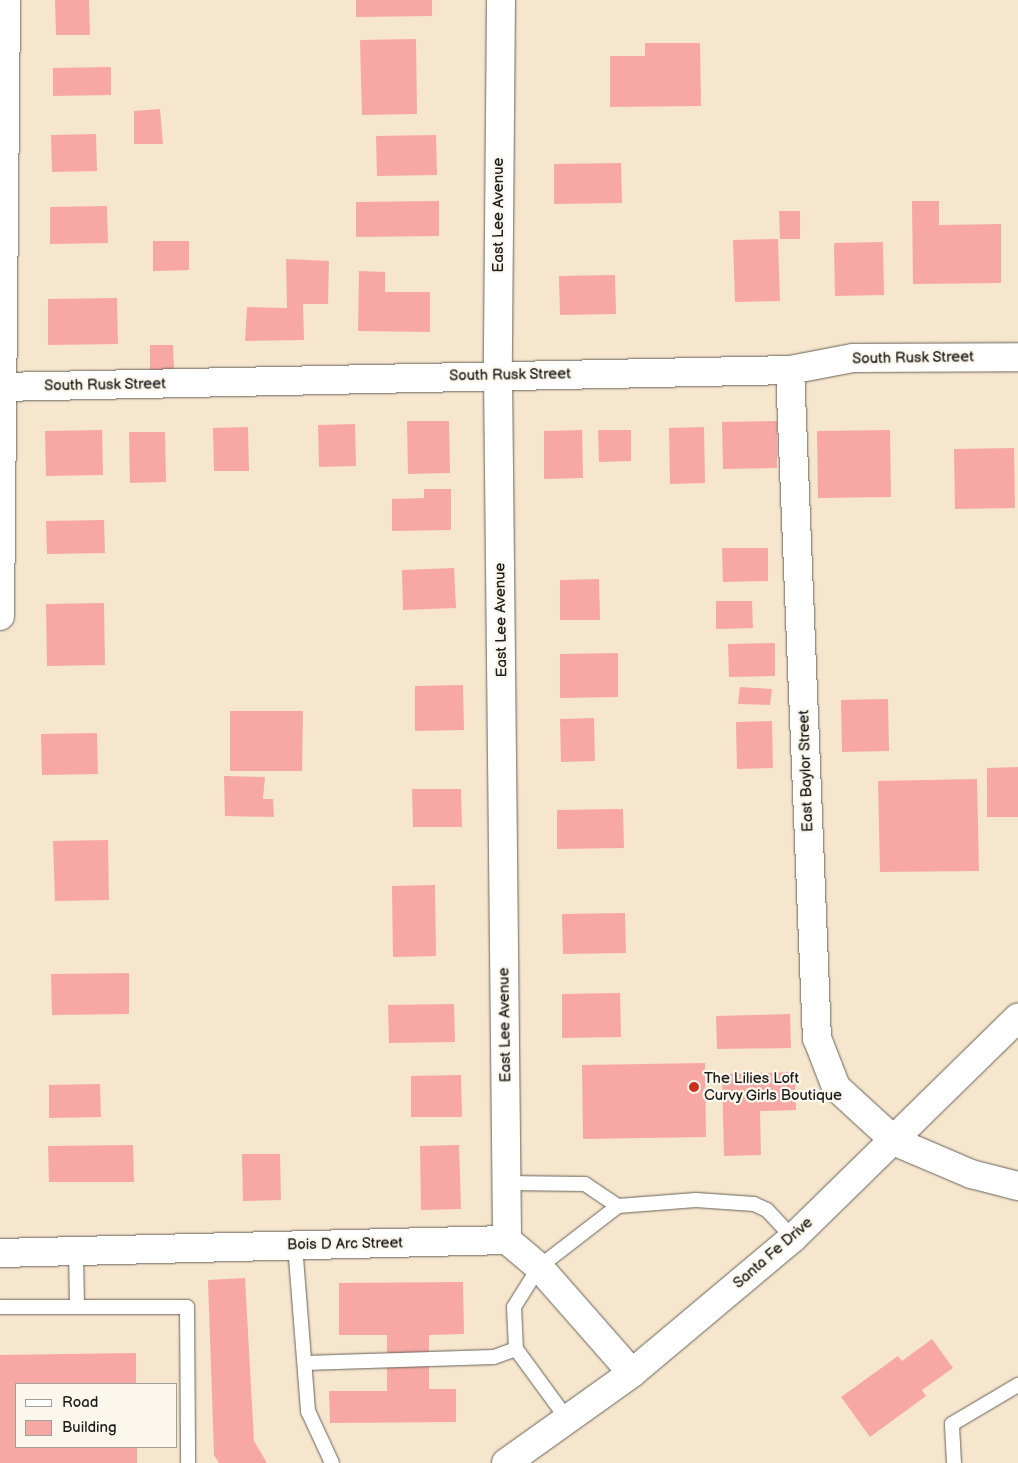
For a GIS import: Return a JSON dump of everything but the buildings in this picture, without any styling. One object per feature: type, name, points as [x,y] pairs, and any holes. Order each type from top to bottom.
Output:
[{"type":"street","points":[[0,616],[6,0]]},
{"type":"street","name":"East Lee Avenue","points":[[501,0],[498,375],[507,1240]]},
{"type":"street","name":"South Rusk Street","points":[[1,387],[790,370],[853,358],[1018,357]]},
{"type":"street","name":"East Baylor Street","points":[[790,370],[816,1038],[836,1087],[896,1142]]},
{"type":"street","name":"Santa Fe Drive","points":[[516,1460],[632,1372],[793,1238],[896,1142],[1018,1018]]},
{"type":"street","points":[[896,1142],[971,1174],[1018,1186]]},
{"type":"street","points":[[507,1240],[539,1267],[632,1372]]},
{"type":"street","name":"Bois D Arc Street","points":[[0,1253],[507,1240]]},
{"type":"lane","points":[[507,1183],[585,1184],[618,1206]]},
{"type":"lane","points":[[568,1420],[516,1349],[514,1307],[539,1267],[618,1206],[696,1200],[754,1204],[768,1210],[793,1238]]},
{"type":"lane","points":[[295,1245],[308,1411],[332,1463]]},
{"type":"lane","points":[[76,1250],[77,1307]]},
{"type":"lane","points":[[0,1307],[187,1307],[188,1463]]},
{"type":"lane","points":[[305,1363],[494,1357],[516,1349]]},
{"type":"lane","points":[[954,1463],[952,1424],[1018,1385]]},
{"type":"place","name":"The Lilies Loft Curvy Girls Boutique","points":[[694,1087]]}]
